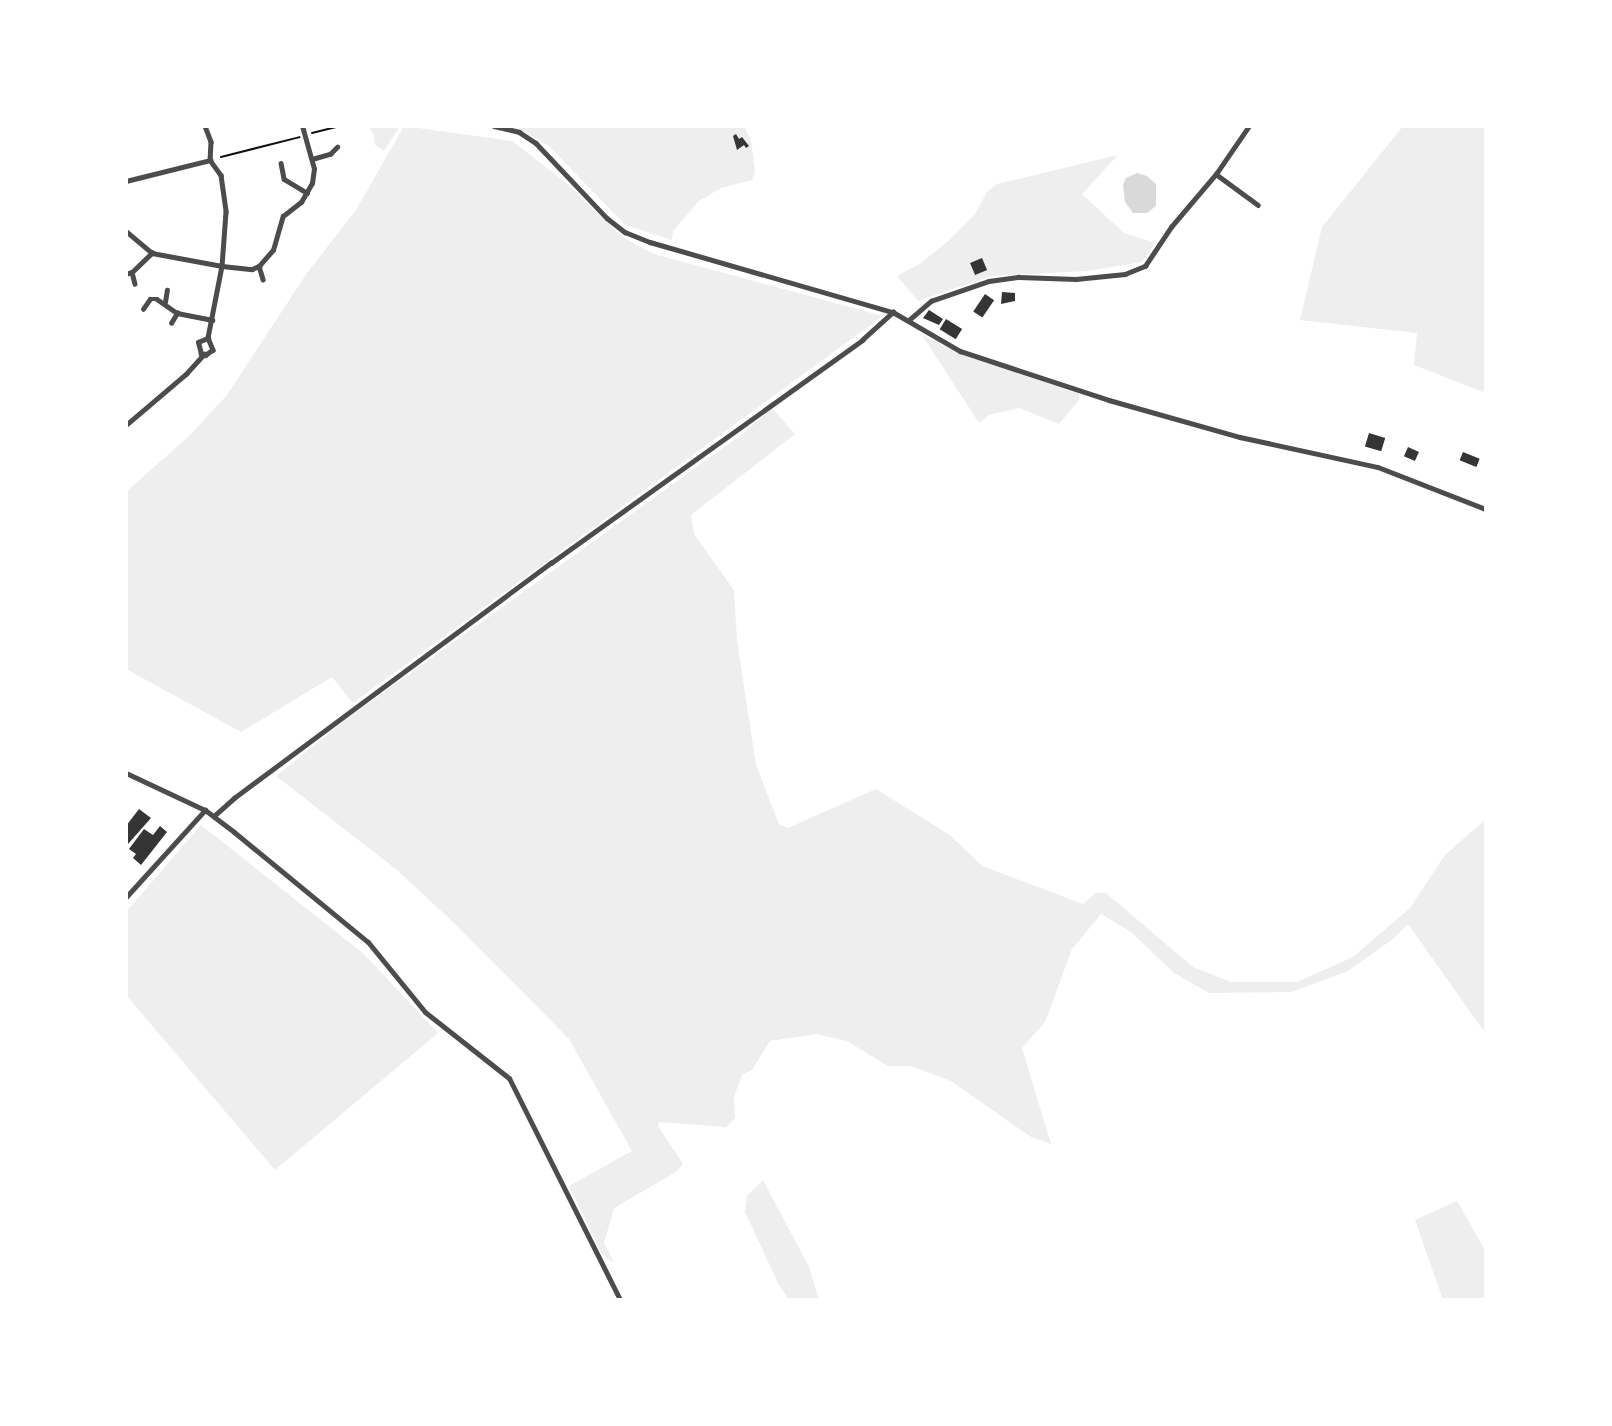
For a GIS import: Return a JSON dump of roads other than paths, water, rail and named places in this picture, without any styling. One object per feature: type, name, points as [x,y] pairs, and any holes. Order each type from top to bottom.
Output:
[{"type":"street","points":[[126,425],[213,350],[208,338],[222,266],[225,191],[221,175],[209,160],[211,142],[205,126]]},
{"type":"street","points":[[126,231],[152,253],[222,266],[252,269],[259,266],[273,250],[284,216],[307,193],[314,177],[303,126]]},
{"type":"street","points":[[494,126],[519,132],[536,143],[607,218],[625,232],[727,267],[893,312],[960,351],[1169,419],[1378,467],[1486,509]]},
{"type":"street","points":[[909,320],[931,301],[989,281],[1019,277],[1076,279],[1133,272],[1145,266],[1171,227],[1216,174],[1249,126]]},
{"type":"street","points":[[312,159],[330,154],[337,147]]},
{"type":"street","points":[[126,181],[209,160]]},
{"type":"street","points":[[281,163],[284,179],[307,193]]},
{"type":"street","points":[[1216,174],[1258,205]]},
{"type":"street","points":[[126,274],[132,272],[152,253]]},
{"type":"street","points":[[259,266],[263,279]]},
{"type":"street","points":[[132,272],[135,284]]},
{"type":"street","points":[[165,302],[167,290]]},
{"type":"street","points":[[143,309],[150,299],[165,302],[177,313],[212,320]]},
{"type":"street","points":[[214,816],[233,798],[551,563],[862,340],[893,312]]},
{"type":"street","points":[[171,323],[177,313]]},
{"type":"street","points":[[204,355],[197,346],[201,340],[208,338]]},
{"type":"street","points":[[126,773],[214,816],[368,942],[425,1012],[509,1078],[620,1300]]},
{"type":"street","points":[[126,897],[205,810]]}]
